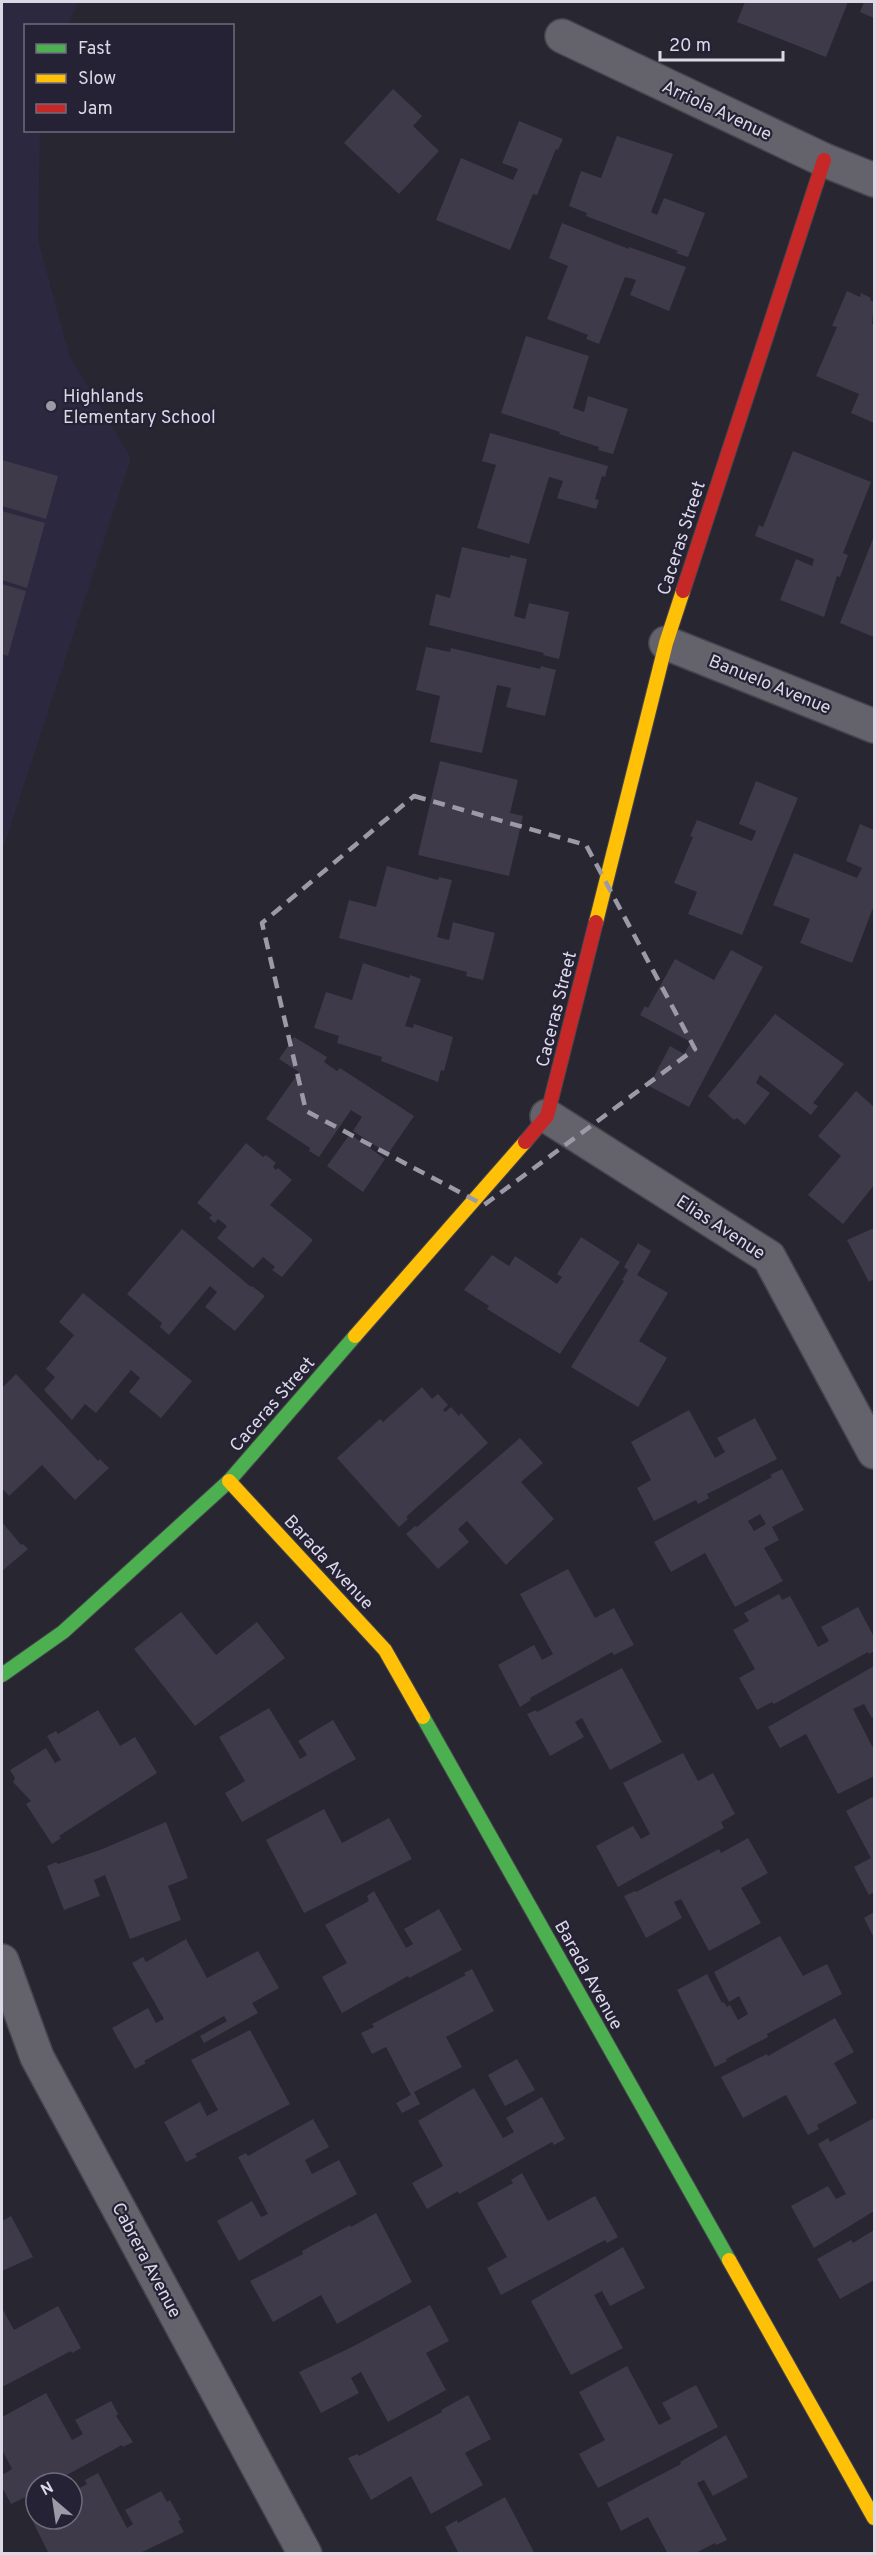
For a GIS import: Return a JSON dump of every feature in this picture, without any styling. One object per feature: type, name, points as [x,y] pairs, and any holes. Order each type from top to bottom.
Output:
[{"type":"street","name":"Arriola Avenue","points":[[562,36],[824,160],[874,180]]},
{"type":"street","name":"Caceras Street","points":[[2,1675],[63,1632],[229,1481],[548,1116],[666,643],[824,160]]},
{"type":"street","name":"Banuelo Avenue","points":[[666,643],[874,726]]},
{"type":"street","name":"Elias Avenue","points":[[548,1116],[769,1257],[874,1452]]},
{"type":"street","name":"Barada Avenue","points":[[229,1481],[385,1650],[874,2518]]},
{"type":"street","name":"Cabrera Avenue","points":[[2,1961],[37,2057],[305,2553]]},
{"type":"highlighted area","points":[[414,796],[586,845],[695,1049],[484,1205],[306,1111],[262,923]]},
{"type":"shaded area","name":"Highlands Elementary School","points":[[2,2],[77,2],[69,24],[24,24],[24,132],[40,132],[38,239],[69,355],[131,458],[2,852]]},
{"type":"building","points":[[745,2],[848,2],[826,57],[737,22]]},
{"type":"building","points":[[864,2],[874,2],[874,18],[860,12]]},
{"type":"building","points":[[393,89],[422,116],[413,126],[439,151],[399,194],[344,143]]},
{"type":"building","points":[[519,121],[563,139],[558,150],[556,149],[537,195],[533,194],[510,250],[436,220],[461,158],[513,180],[518,169],[502,163]]},
{"type":"building","points":[[617,136],[673,154],[651,212],[657,215],[664,198],[705,213],[688,257],[676,253],[678,251],[586,216],[587,213],[569,206],[581,171],[601,178]]},
{"type":"building","points":[[562,223],[629,249],[629,247],[686,267],[669,311],[630,295],[636,280],[625,277],[599,344],[586,339],[588,335],[547,319],[568,266],[549,258]]},
{"type":"building","points":[[847,291],[860,297],[861,293],[874,302],[872,324],[874,325],[874,423],[851,413],[859,394],[816,376],[837,327],[832,326]]},
{"type":"building","points":[[526,336],[589,356],[573,408],[584,412],[588,396],[628,409],[613,454],[559,434],[560,432],[501,413]]},
{"type":"building","points":[[490,433],[608,466],[605,477],[602,476],[595,499],[599,500],[596,509],[557,498],[563,481],[549,477],[529,544],[477,528],[496,465],[482,461]]},
{"type":"building","points":[[793,451],[871,482],[843,553],[848,555],[840,577],[837,576],[824,617],[780,600],[796,559],[812,566],[814,559],[755,536],[759,525],[763,527]]},
{"type":"building","points":[[2,460],[58,476],[46,519],[2,506]]},
{"type":"building","points":[[2,511],[45,523],[27,588],[2,580]]},
{"type":"building","points":[[874,536],[874,637],[840,623]]},
{"type":"building","points":[[462,547],[510,558],[510,555],[527,559],[514,616],[525,619],[529,603],[569,612],[559,659],[543,655],[544,653],[429,625],[436,594],[450,598]]},
{"type":"building","points":[[2,584],[26,591],[8,656],[2,654]]},
{"type":"building","points":[[426,647],[450,652],[451,648],[540,669],[541,666],[556,670],[545,716],[506,707],[511,688],[497,685],[482,753],[430,742],[440,696],[416,690]]},
{"type":"building","points":[[440,761],[518,780],[510,813],[523,816],[509,876],[418,855]]},
{"type":"building","points":[[756,781],[798,798],[742,935],[688,914],[697,892],[674,883],[693,837],[690,836],[697,820],[752,841],[756,831],[739,824]]},
{"type":"building","points":[[860,824],[874,830],[874,905],[852,963],[800,943],[810,919],[773,905],[794,853],[857,878],[862,868],[846,861]]},
{"type":"building","points":[[387,866],[438,880],[439,877],[452,880],[437,937],[449,940],[453,922],[495,933],[483,980],[466,976],[467,972],[339,938],[349,900],[376,907]]},
{"type":"building","points":[[731,950],[763,967],[689,1107],[649,1086],[670,1046],[684,1054],[691,1042],[640,1015],[645,1006],[648,1008],[675,959],[714,980]]},
{"type":"building","points":[[363,963],[409,978],[410,975],[421,979],[405,1026],[413,1028],[414,1024],[453,1037],[444,1071],[441,1070],[438,1082],[381,1061],[382,1057],[337,1043],[339,1036],[314,1028],[326,992],[352,1000]]},
{"type":"building","points":[[775,1014],[844,1064],[813,1103],[818,1106],[811,1115],[760,1075],[756,1083],[770,1093],[745,1125],[737,1118],[734,1120],[708,1096]]},
{"type":"building","points":[[294,1037],[327,1057],[324,1062],[337,1071],[340,1068],[414,1116],[388,1154],[353,1131],[362,1117],[351,1110],[319,1157],[309,1151],[310,1148],[266,1119],[299,1072],[279,1059]]},
{"type":"building","points":[[856,1091],[874,1107],[874,1185],[843,1224],[808,1195],[841,1156],[818,1136]]},
{"type":"building","points":[[350,1134],[385,1159],[363,1192],[327,1166]]},
{"type":"building","points":[[246,1143],[263,1157],[266,1155],[276,1163],[273,1167],[276,1170],[278,1168],[292,1180],[270,1205],[313,1240],[282,1277],[272,1270],[275,1267],[263,1257],[253,1268],[217,1238],[227,1226],[218,1219],[215,1223],[209,1218],[212,1215],[197,1203]]},
{"type":"building","points":[[874,1228],[874,1279],[869,1282],[847,1240]]},
{"type":"building","points":[[182,1229],[265,1296],[235,1331],[205,1307],[217,1292],[210,1286],[169,1335],[160,1327],[162,1323],[127,1294]]},
{"type":"building","points":[[581,1237],[620,1262],[560,1354],[487,1309],[489,1306],[464,1290],[492,1255],[509,1266],[515,1256],[557,1284],[562,1277],[557,1274]]},
{"type":"building","points":[[638,1243],[651,1251],[637,1275],[668,1293],[639,1341],[667,1358],[638,1407],[571,1367],[624,1281],[622,1280],[628,1270],[624,1267]]},
{"type":"building","points":[[83,1293],[192,1381],[161,1418],[129,1392],[140,1378],[131,1370],[96,1413],[85,1404],[72,1420],[44,1390],[55,1377],[46,1369],[74,1335],[59,1322]]},
{"type":"building","points":[[16,1374],[98,1461],[100,1459],[109,1468],[75,1500],[42,1465],[9,1496],[2,1488],[2,1388]]},
{"type":"building","points":[[422,1387],[432,1399],[438,1394],[448,1405],[443,1410],[445,1412],[451,1407],[459,1416],[461,1413],[488,1443],[406,1517],[408,1519],[399,1527],[337,1458],[380,1419],[383,1422]]},
{"type":"building","points":[[689,1410],[715,1458],[725,1452],[717,1438],[755,1418],[777,1459],[707,1494],[709,1498],[698,1504],[696,1500],[654,1521],[637,1488],[651,1480],[631,1442]]},
{"type":"building","points":[[520,1438],[543,1463],[521,1482],[554,1519],[506,1565],[467,1521],[458,1529],[469,1542],[438,1569],[406,1534]]},
{"type":"building","points":[[782,1469],[804,1510],[772,1527],[779,1540],[764,1548],[783,1581],[735,1607],[705,1553],[671,1572],[654,1542],[772,1477],[770,1475]],"holes":[[[760,1514],[766,1524],[754,1531],[748,1521]]]},
{"type":"building","points":[[2,1522],[21,1545],[23,1544],[28,1549],[2,1571]]},
{"type":"building","points":[[568,1569],[595,1618],[614,1608],[634,1645],[614,1655],[612,1652],[530,1698],[531,1700],[520,1707],[498,1665],[534,1645],[542,1660],[553,1654],[520,1594]]},
{"type":"building","points":[[779,1594],[782,1600],[790,1596],[818,1647],[829,1641],[821,1627],[858,1607],[874,1637],[874,1651],[869,1654],[868,1652],[774,1704],[772,1702],[757,1710],[739,1678],[755,1669],[733,1630],[749,1621],[744,1613]]},
{"type":"building","points":[[181,1612],[216,1655],[257,1622],[285,1658],[195,1726],[134,1649]]},
{"type":"building","points":[[874,1666],[874,1716],[872,1718],[864,1704],[853,1709],[874,1750],[874,1776],[838,1794],[806,1734],[780,1748],[768,1727]]},
{"type":"building","points":[[622,1668],[662,1742],[610,1770],[582,1718],[575,1722],[584,1737],[550,1756],[527,1714],[536,1710],[537,1712]]},
{"type":"building","points":[[269,1708],[300,1759],[307,1755],[298,1741],[333,1720],[356,1759],[242,1822],[225,1793],[245,1781],[219,1737]]},
{"type":"building","points":[[98,1710],[120,1746],[135,1737],[157,1773],[59,1836],[61,1838],[52,1844],[26,1804],[31,1801],[13,1782],[15,1778],[10,1770],[46,1748],[55,1763],[61,1760],[47,1736],[56,1731],[58,1734]]},
{"type":"building","points":[[683,1753],[698,1781],[713,1773],[735,1814],[721,1822],[724,1828],[618,1887],[596,1846],[633,1826],[641,1839],[650,1834],[623,1783]]},
{"type":"building","points":[[874,1796],[874,1892],[869,1895],[854,1867],[871,1858],[846,1811]]},
{"type":"building","points":[[324,1809],[342,1843],[389,1818],[412,1859],[304,1913],[266,1840]]},
{"type":"building","points":[[166,1822],[188,1878],[168,1886],[181,1920],[130,1939],[105,1875],[94,1880],[100,1896],[64,1910],[47,1866],[100,1850]]},
{"type":"building","points":[[748,1838],[768,1873],[741,1888],[761,1923],[709,1951],[681,1899],[674,1902],[682,1918],[646,1938],[624,1896],[719,1849],[721,1853]]},
{"type":"building","points":[[374,1891],[406,1948],[413,1944],[404,1929],[439,1909],[462,1950],[409,1978],[408,1976],[342,2013],[322,1977],[347,1963],[325,1925],[369,1901],[367,1896]]},
{"type":"building","points":[[874,1912],[874,1938],[864,1918]]},
{"type":"building","points":[[780,1936],[803,1976],[827,1964],[842,1994],[767,2034],[768,2037],[715,2067],[677,1990],[707,1974],[722,2003],[724,2002],[727,2007],[730,2005],[738,2020],[748,2014],[739,1996],[729,2002],[714,1972]]},
{"type":"building","points":[[186,1939],[207,1978],[258,1951],[279,1988],[252,2003],[258,2013],[204,2043],[200,2036],[227,2021],[224,2016],[144,2061],[146,2063],[135,2069],[112,2028],[148,2008],[156,2023],[164,2019],[132,1963],[143,1957],[146,1962]]},
{"type":"building","points":[[472,1969],[494,2011],[446,2037],[462,2067],[414,2092],[420,2104],[402,2113],[396,2103],[411,2095],[386,2047],[372,2054],[361,2033],[374,2027],[372,2024],[466,1975],[464,1973]]},
{"type":"building","points":[[835,2018],[854,2052],[834,2063],[857,2103],[817,2125],[819,2129],[808,2135],[786,2095],[743,2118],[721,2077],[767,2054],[768,2056]]},
{"type":"building","points":[[250,2030],[290,2104],[195,2154],[197,2157],[186,2162],[164,2122],[200,2102],[207,2116],[218,2110],[191,2060]]},
{"type":"building","points":[[517,2059],[535,2090],[505,2106],[488,2075]]},
{"type":"building","points":[[474,2088],[503,2138],[514,2132],[506,2118],[542,2097],[565,2139],[554,2145],[552,2142],[459,2194],[458,2191],[427,2209],[412,2183],[443,2166],[418,2121]]},
{"type":"building","points":[[874,2118],[874,2211],[814,2248],[791,2206],[828,2186],[836,2199],[846,2194],[818,2144],[828,2138],[830,2142]]},
{"type":"building","points":[[313,2119],[329,2147],[305,2160],[312,2174],[339,2160],[357,2194],[239,2261],[217,2221],[252,2201],[261,2217],[268,2214],[238,2157],[246,2153],[248,2156]]},
{"type":"building","points":[[522,2173],[548,2221],[595,2196],[618,2237],[607,2243],[605,2240],[501,2295],[487,2268],[507,2257],[477,2203],[513,2183],[511,2180]]},
{"type":"building","points":[[376,2213],[412,2282],[337,2324],[321,2295],[273,2322],[250,2281]]},
{"type":"building","points":[[11,2216],[33,2257],[2,2271],[2,2221]]},
{"type":"building","points":[[874,2230],[874,2280],[840,2299],[817,2259],[851,2240],[853,2243]]},
{"type":"building","points":[[623,2247],[645,2288],[610,2306],[602,2291],[594,2295],[623,2348],[571,2375],[531,2301]]},
{"type":"building","points":[[430,2305],[449,2341],[426,2353],[446,2390],[388,2422],[361,2372],[351,2378],[359,2393],[321,2413],[299,2372],[352,2347]]},
{"type":"building","points":[[58,2306],[81,2348],[2,2387],[2,2308],[14,2330]]},
{"type":"building","points":[[627,2366],[659,2425],[671,2419],[662,2403],[696,2385],[718,2427],[598,2488],[579,2454],[605,2440],[579,2392]]},
{"type":"building","points":[[46,2393],[72,2440],[83,2434],[75,2420],[111,2401],[118,2414],[116,2416],[133,2442],[123,2447],[122,2445],[74,2471],[24,2471],[24,2498],[11,2504],[2,2487],[2,2475],[12,2469],[2,2450],[2,2417]]},
{"type":"building","points":[[468,2395],[491,2439],[465,2453],[483,2485],[431,2514],[411,2476],[371,2500],[348,2458],[357,2454],[359,2456],[442,2412],[441,2410]]},
{"type":"building","points":[[726,2435],[748,2477],[713,2496],[704,2480],[697,2483],[727,2540],[716,2545],[715,2543],[694,2554],[668,2554],[648,2517],[621,2531],[607,2503],[681,2464],[680,2462]]},
{"type":"building","points":[[98,2473],[127,2528],[133,2524],[125,2510],[161,2491],[167,2502],[170,2500],[181,2520],[178,2521],[184,2532],[138,2554],[45,2554],[48,2552],[38,2531],[84,2531],[84,2486],[87,2484],[85,2480]]},
{"type":"building","points":[[505,2497],[535,2554],[459,2554],[445,2527],[457,2520],[458,2523]]},
{"type":"traffic: fast","points":[[2,1675],[63,1632],[229,1481],[355,1336]]},
{"type":"traffic: fast","points":[[423,1717],[729,2260]]},
{"type":"traffic: slow","points":[[596,922],[666,643],[683,591]]},
{"type":"traffic: slow","points":[[355,1336],[525,1142]]},
{"type":"traffic: slow","points":[[229,1481],[385,1650],[423,1717]]},
{"type":"traffic: slow","points":[[729,2260],[874,2518]]},
{"type":"traffic: jam","points":[[683,591],[824,160]]},
{"type":"traffic: jam","points":[[525,1142],[547,1116],[596,922]]},
{"type":"place","name":"Highlands Elementary School","points":[[51,406]]}]
